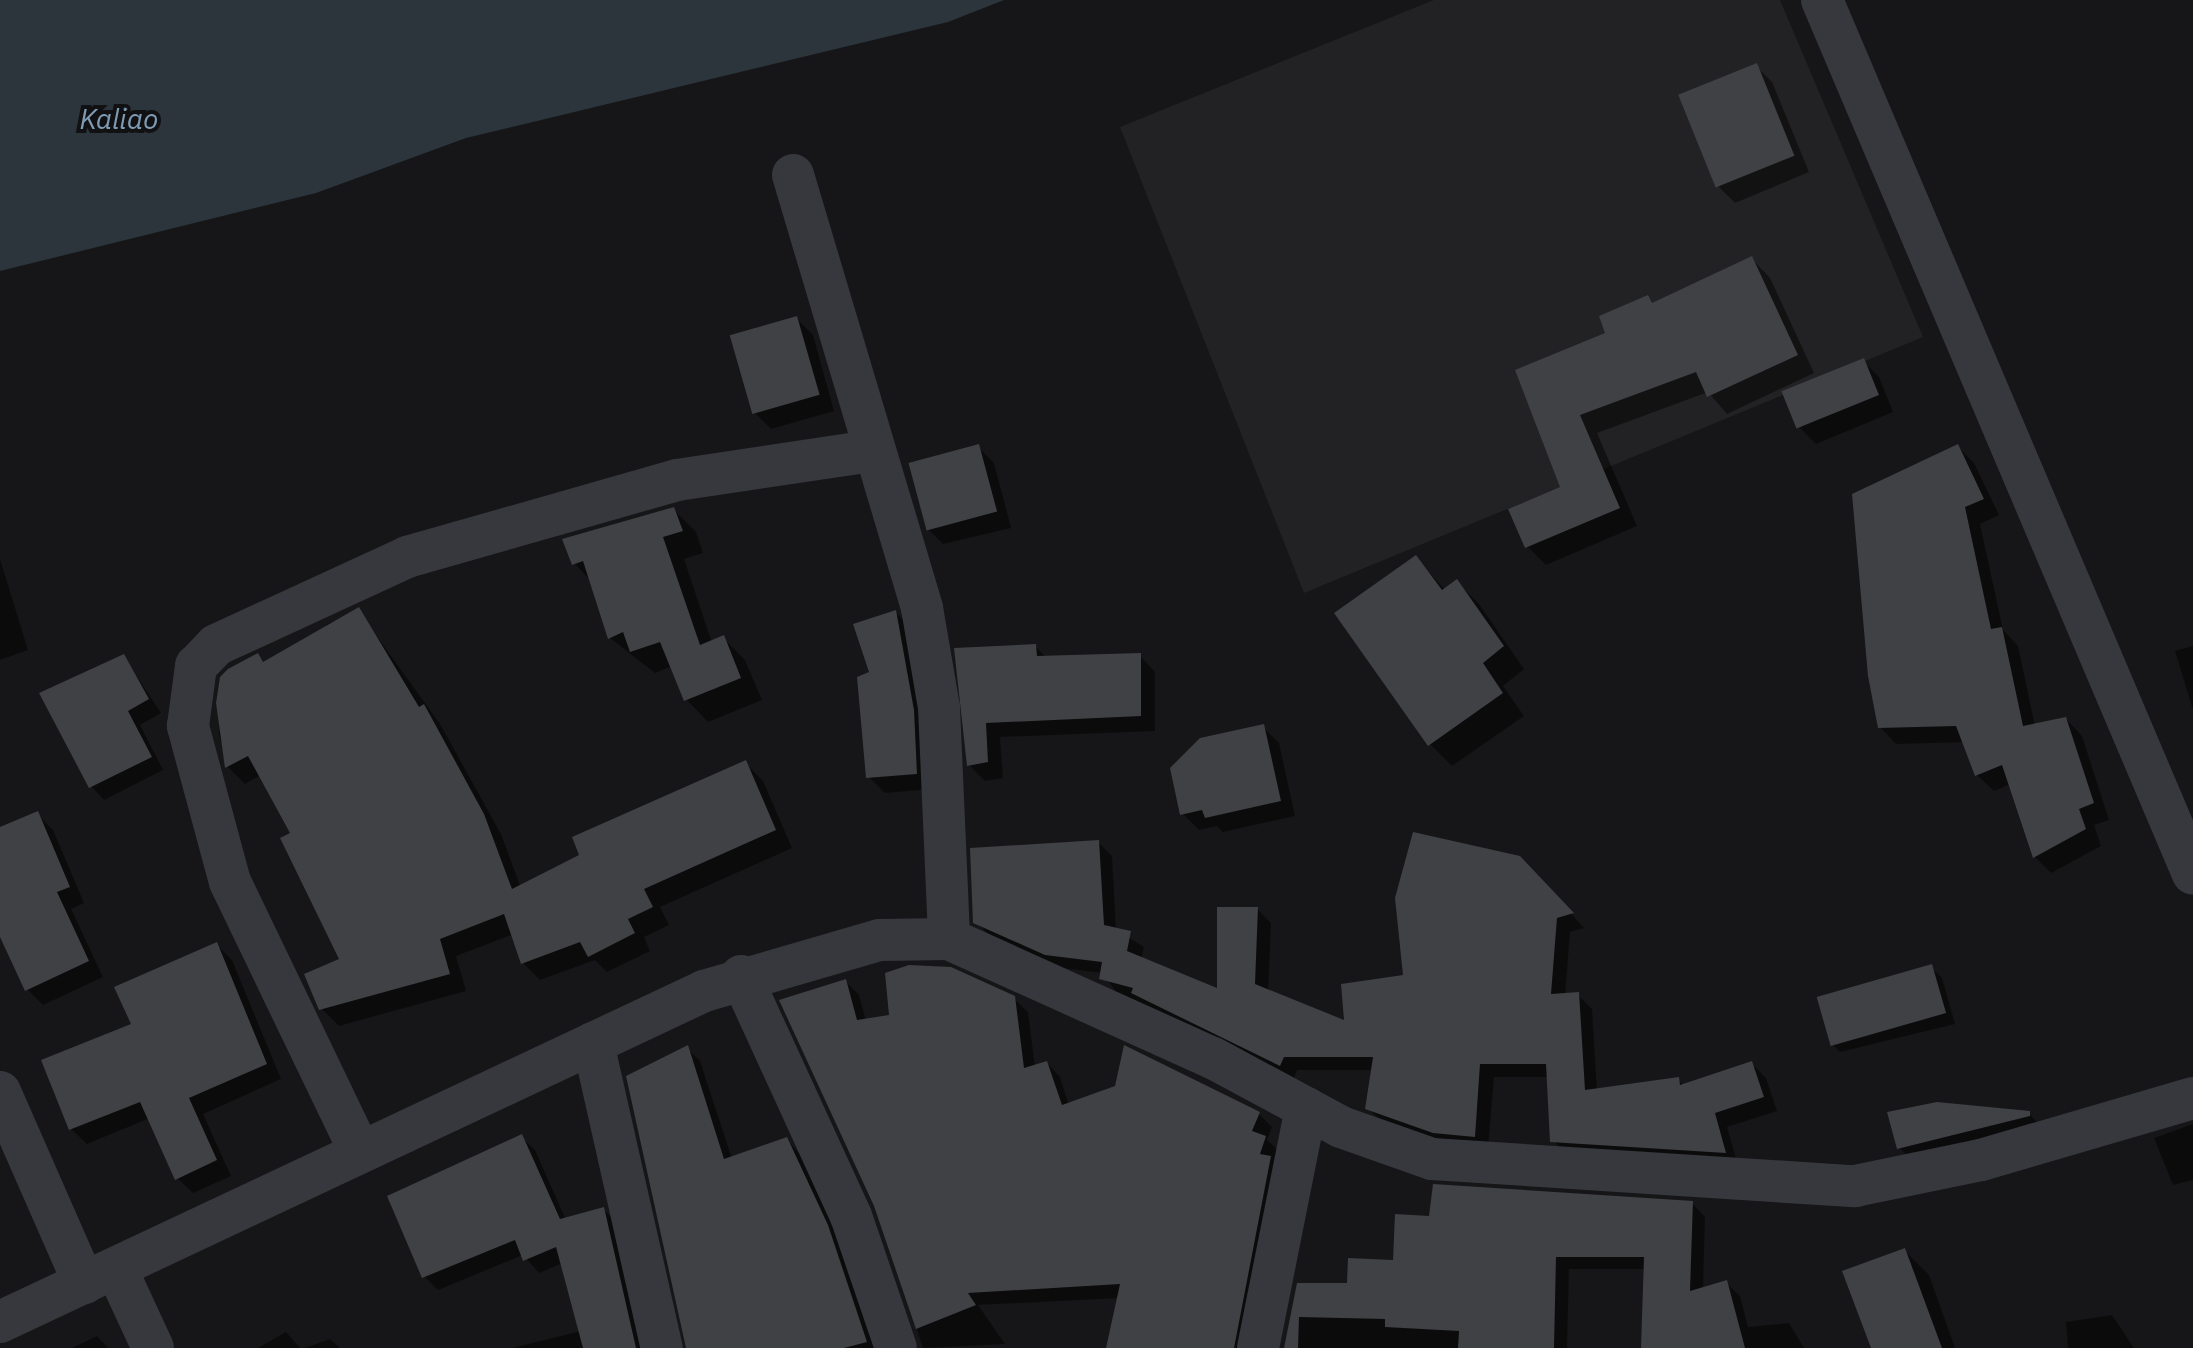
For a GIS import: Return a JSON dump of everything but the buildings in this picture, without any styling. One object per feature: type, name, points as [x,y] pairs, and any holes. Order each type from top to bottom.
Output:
[{"type":"street","points":[[1822,0],[2193,874]]},
{"type":"street","points":[[793,175],[872,451],[922,608],[939,707],[950,939]]},
{"type":"street","points":[[360,1152],[230,882],[188,726],[196,666],[216,645],[407,558],[678,480],[872,451]]},
{"type":"street","points":[[0,1322],[742,976],[880,940],[950,939],[1214,1058],[1306,1108],[1432,1160],[1856,1186],[1981,1160],[2193,1098]]},
{"type":"street","points":[[742,976],[851,1216],[896,1348]]},
{"type":"street","points":[[593,1043],[662,1348]]},
{"type":"street","points":[[0,1092],[100,1275],[153,1348]]},
{"type":"street","points":[[1258,1348],[1306,1108]]},
{"type":"shaded area","points":[[1434,0],[1780,0],[1923,337],[1304,593],[1120,127]]},
{"type":"water","name":"Kaliao","points":[[0,0],[1004,0],[948,22],[466,138],[316,193],[0,271]]}]
